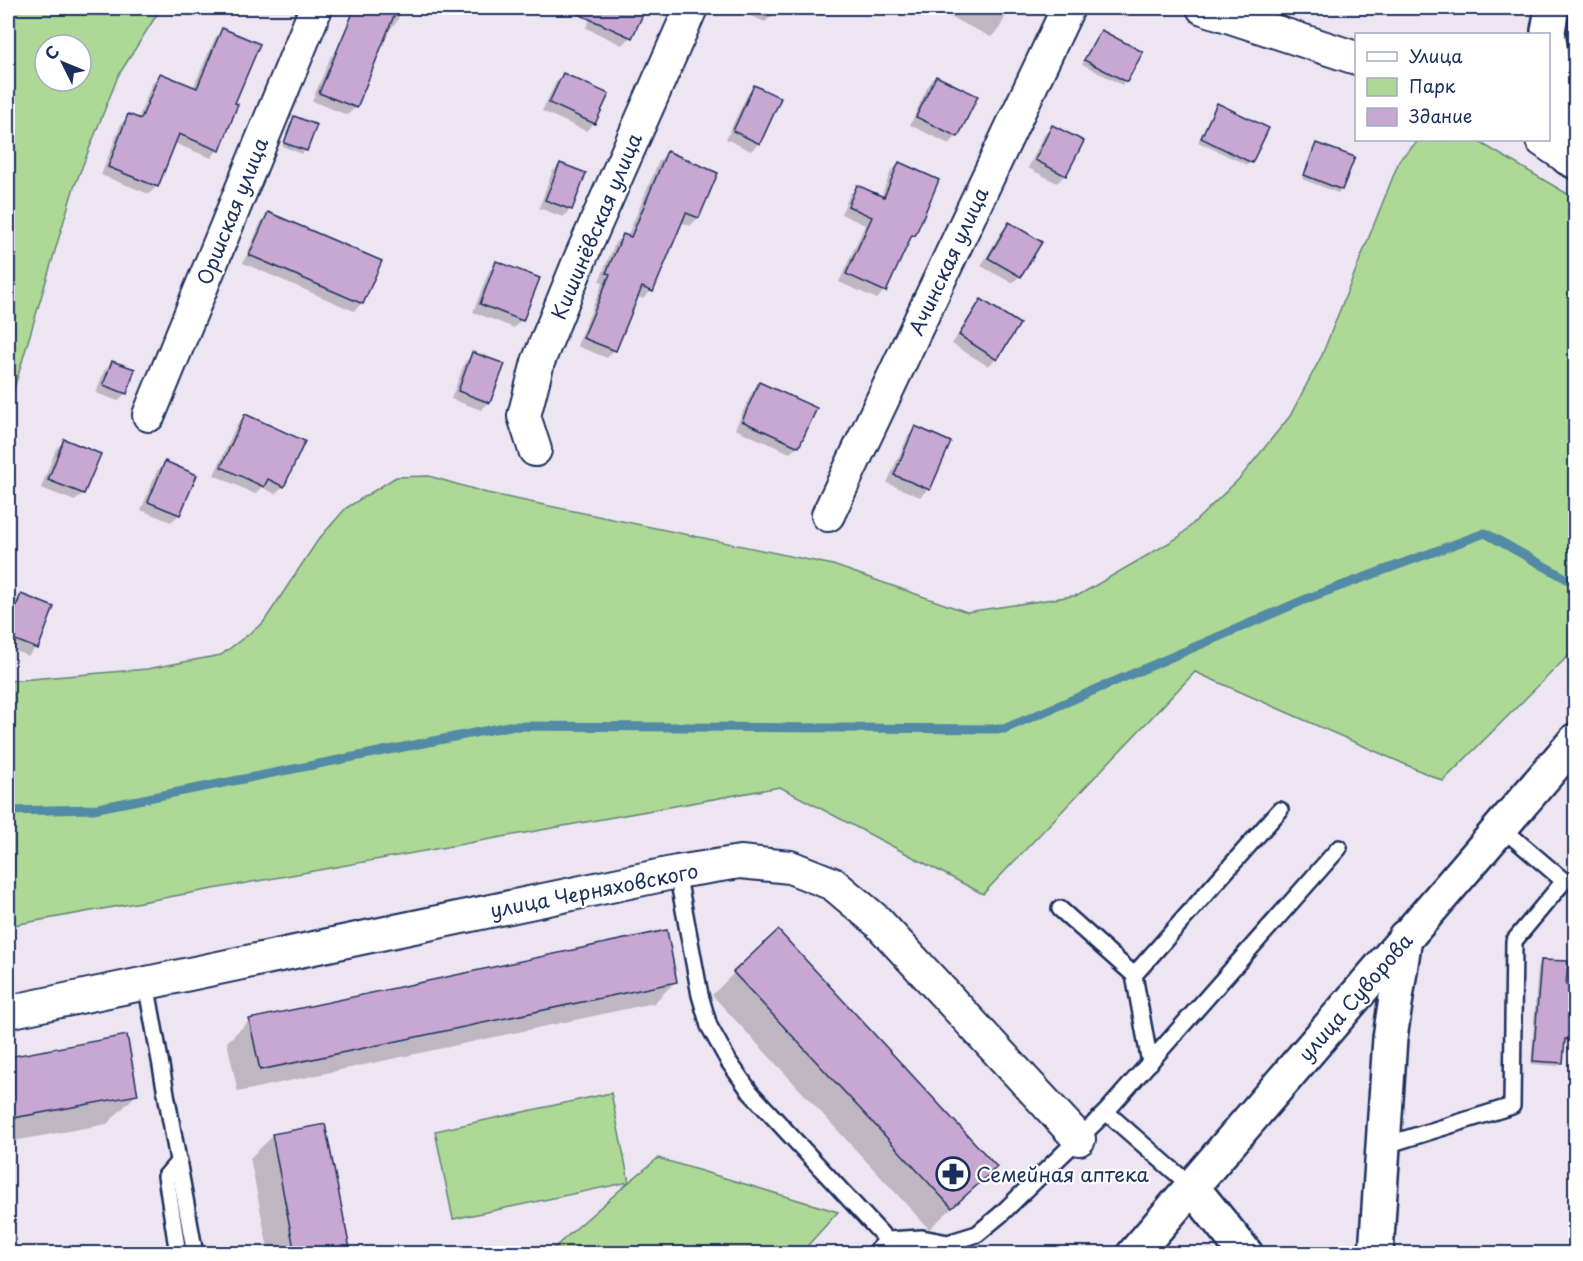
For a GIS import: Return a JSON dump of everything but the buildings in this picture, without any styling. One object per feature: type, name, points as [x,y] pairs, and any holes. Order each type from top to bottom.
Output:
[{"type":"main road","points":[[1548,33],[1552,8]]},
{"type":"main road","points":[[1550,46],[1556,92],[1572,160]]},
{"type":"main road","name":"улица Суворова","points":[[1142,1244],[1405,937],[1502,828],[1575,740]]},
{"type":"main road","points":[[1376,1254],[1390,1038],[1405,937]]},
{"type":"main road","points":[[1192,1187],[1246,1254]]},
{"type":"street","name":"Оршская улица","points":[[149,415],[316,8]]},
{"type":"street","name":"Кишинёвская улица","points":[[535,450],[524,417],[538,362],[580,259],[691,8]]},
{"type":"street","name":"Ачинская улица","points":[[828,515],[1068,8]]},
{"type":"street","points":[[1203,8],[1355,58]]},
{"type":"street","points":[[1544,141],[1572,160]]},
{"type":"street","name":"улица Черняховского","points":[[8,1012],[677,872],[740,862],[790,867],[833,884],[877,921],[1079,1139]]},
{"type":"lane","points":[[1134,975],[1280,810]]},
{"type":"lane","points":[[1383,1146],[1512,1106],[1514,941],[1564,881],[1502,828]]},
{"type":"lane","points":[[677,872],[700,995],[709,1026],[729,1062],[751,1093],[886,1239],[922,1238],[948,1243],[977,1234],[1106,1112],[1339,848]]},
{"type":"lane","points":[[1060,909],[1134,975],[1150,1063]]},
{"type":"lane","points":[[146,983],[195,1254]]},
{"type":"lane","points":[[1106,1112],[1192,1187]]},
{"type":"lane","points":[[178,1161],[166,1176],[178,1254]]},
{"type":"lane","points":[[874,1254],[886,1239]]},
{"type":"lane","points":[[1116,1254],[1142,1244]]},
{"type":"green space","points":[[8,8],[161,8],[118,76],[73,190],[8,409]]},
{"type":"green space","points":[[1571,8],[1575,8],[1575,82],[1567,37]]},
{"type":"green space","points":[[1418,141],[1478,141],[1576,199],[1576,416],[1572,422],[1576,430],[1575,649],[1443,781],[1195,672],[983,894],[780,787],[8,926],[8,681],[147,669],[221,655],[263,623],[318,540],[346,508],[396,477],[429,476],[487,493],[833,565],[967,612],[1079,595],[1179,537],[1240,478],[1290,416],[1322,355],[1400,159]]},
{"type":"green space","points":[[611,1093],[629,1182],[453,1219],[435,1131]]},
{"type":"green space","points":[[658,1158],[838,1212],[800,1254],[548,1253]]},
{"type":"waterway","points":[[8,811],[93,809],[509,726],[1004,729],[1311,597],[1485,533],[1576,584]]},
{"type":"place","name":"Семейная аптека","points":[[953,1174]]}]
